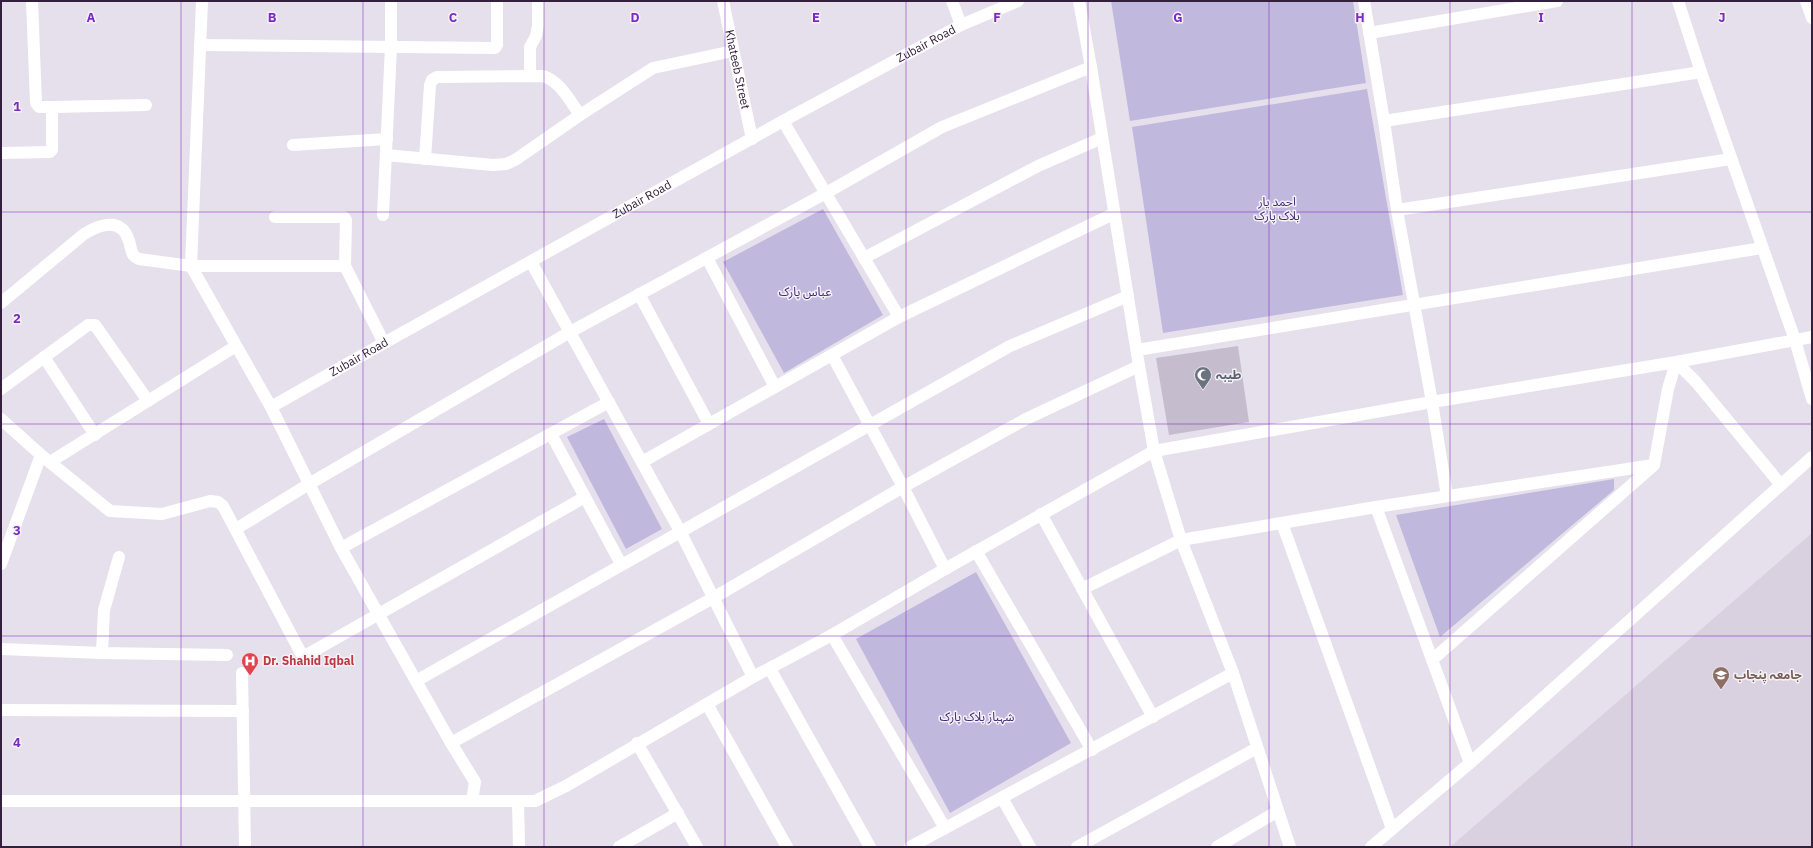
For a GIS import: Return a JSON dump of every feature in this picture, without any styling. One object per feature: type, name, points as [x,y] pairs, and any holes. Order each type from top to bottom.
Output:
[{"type":"street","points":[[32,1],[36,103],[39,107],[146,105]]},
{"type":"street","points":[[202,1],[191,266],[272,408],[341,548],[451,743],[475,782],[472,801]]},
{"type":"street","points":[[383,216],[391,47],[391,1]]},
{"type":"street","points":[[200,45],[497,48],[497,1]]},
{"type":"street","points":[[530,76],[530,47],[536,36],[538,25],[538,1]]},
{"type":"street","name":"Khateeb Street","points":[[723,1],[752,139]]},
{"type":"street","points":[[952,1],[961,26]]},
{"type":"street","name":"Zubair Road","points":[[272,408],[384,343],[783,121],[961,26],[1018,1]]},
{"type":"street","points":[[1079,1],[1091,67],[1113,214],[1154,451],[1181,540],[1233,673],[1290,847]]},
{"type":"street","points":[[1364,1],[1397,210],[1432,402],[1447,496]]},
{"type":"street","points":[[1369,33],[1557,1]]},
{"type":"street","points":[[1678,1],[1731,159],[1795,340],[1812,399]]},
{"type":"street","points":[[1806,1],[1812,18]]},
{"type":"street","points":[[386,155],[493,165],[506,164],[515,160],[580,115],[653,68],[733,51]]},
{"type":"street","points":[[236,529],[309,484],[570,332],[826,193],[942,127],[1091,67]]},
{"type":"street","points":[[1384,121],[1701,72]]},
{"type":"street","points":[[425,159],[430,85],[432,80],[437,77],[543,76],[551,78],[580,115]]},
{"type":"street","points":[[1,153],[50,152],[52,150],[52,107]]},
{"type":"street","points":[[783,121],[899,317]]},
{"type":"street","points":[[864,258],[1038,166],[1102,138]]},
{"type":"street","points":[[293,145],[387,139]]},
{"type":"street","points":[[1397,210],[1731,159]]},
{"type":"street","points":[[642,462],[899,317],[1113,214]]},
{"type":"street","points":[[275,217],[344,217],[346,220],[345,266],[384,343]]},
{"type":"street","points":[[1,303],[84,234],[97,226],[112,224],[123,230],[129,241],[130,250],[133,256],[139,259],[191,266],[345,266]]},
{"type":"street","points":[[1137,350],[1415,306],[1762,248]]},
{"type":"street","points":[[707,258],[775,387]]},
{"type":"street","points":[[531,262],[680,531],[753,677]]},
{"type":"street","points":[[639,294],[709,424]]},
{"type":"street","points":[[416,681],[621,564],[870,426],[1010,346],[1128,296]]},
{"type":"street","points":[[1,389],[88,325],[95,325],[148,401]]},
{"type":"street","points":[[1,801],[535,802],[566,786],[753,677],[832,635],[976,551],[1154,451],[1432,402],[1676,362],[1812,337]]},
{"type":"street","points":[[1,564],[6,537],[46,459],[95,435],[236,346]]},
{"type":"street","points":[[832,355],[945,569]]},
{"type":"street","points":[[44,357],[95,435]]},
{"type":"street","points":[[1432,660],[1654,465],[1668,389],[1676,362]]},
{"type":"street","points":[[1676,362],[1696,382],[1781,485]]},
{"type":"street","points":[[451,743],[713,598],[903,487],[1026,418],[1139,366]]},
{"type":"street","points":[[341,548],[609,402]]},
{"type":"street","points":[[1,419],[46,459],[110,511],[162,514],[210,501],[218,502],[223,506],[236,529],[303,657],[585,497]]},
{"type":"street","points":[[551,434],[621,564]]},
{"type":"street","points":[[1371,847],[1470,763],[1812,457]]},
{"type":"street","points":[[1082,589],[1181,540],[1376,507],[1654,465]]},
{"type":"street","points":[[1376,507],[1470,763]]},
{"type":"street","points":[[1041,514],[1152,717]]},
{"type":"street","points":[[1282,523],[1392,829]]},
{"type":"street","points":[[976,551],[1092,750]]},
{"type":"street","points":[[102,653],[104,610],[119,557]]},
{"type":"street","points":[[832,635],[945,828]]},
{"type":"street","points":[[1,649],[102,653],[227,655]]},
{"type":"street","points":[[770,669],[870,847]]},
{"type":"street","points":[[242,673],[245,847]]},
{"type":"street","points":[[910,847],[1233,673]]},
{"type":"street","points":[[707,704],[787,847]]},
{"type":"street","points":[[1,710],[243,711]]},
{"type":"street","points":[[637,744],[697,847]]},
{"type":"street","points":[[1077,847],[1257,748]]},
{"type":"street","points":[[1002,798],[1030,847]]},
{"type":"street","points":[[518,802],[519,847]]},
{"type":"street","points":[[1217,847],[1278,811]]},
{"type":"street","points":[[619,847],[678,813]]},
{"type":"shaded area","name":"جامعہ پنجاب","points":[[1812,533],[1812,847],[1450,847]]},
{"type":"green space","points":[[1111,1],[1353,1],[1366,83],[1130,121]]},
{"type":"green space","name":"احمد یار بلاک پارک","points":[[1367,89],[1403,295],[1163,333],[1132,127]]},
{"type":"green space","name":"عباس پارک","points":[[823,209],[883,315],[784,373],[723,262]]},
{"type":"green space","points":[[604,419],[662,529],[626,549],[567,437]]},
{"type":"green space","points":[[1614,479],[1614,490],[1440,637],[1396,515]]},
{"type":"green space","name":"شہباز بلاک پارک","points":[[976,572],[1071,743],[950,813],[856,639]]},
{"type":"building","name":"طیبہ","points":[[1238,346],[1249,422],[1169,435],[1156,358]]},
{"type":"place","name":"طیبہ","points":[[1203,390]]},
{"type":"place","name":"Dr. Shahid Iqbal","points":[[250,676]]},
{"type":"place","name":"جامعہ پنجاب","points":[[1721,690]]}]
